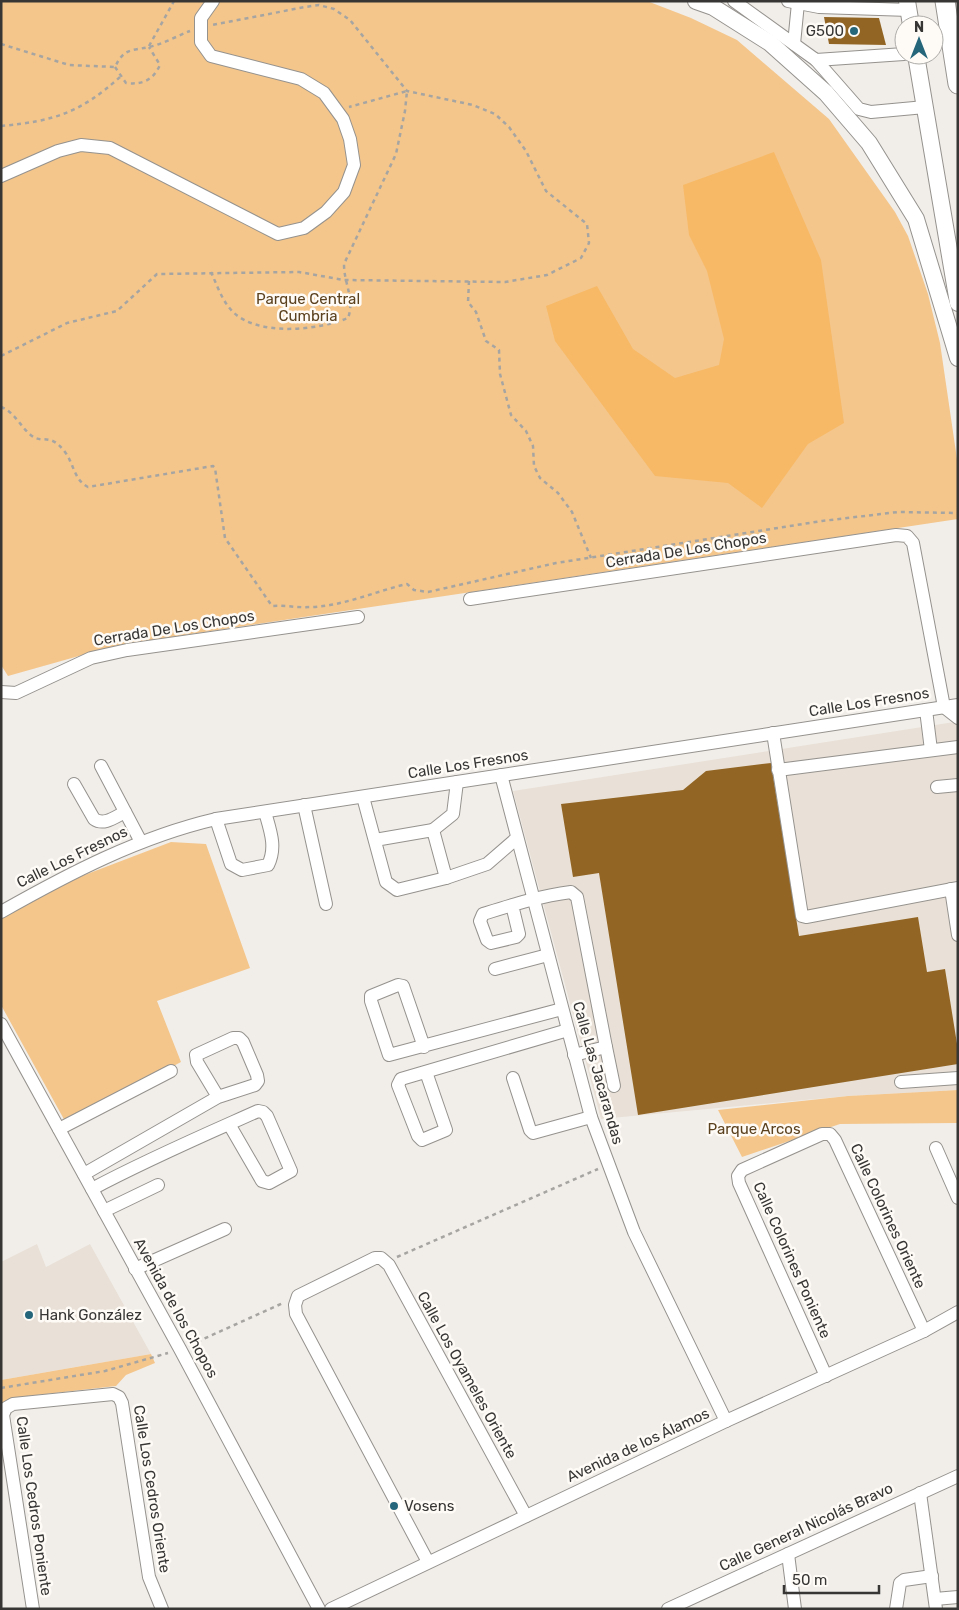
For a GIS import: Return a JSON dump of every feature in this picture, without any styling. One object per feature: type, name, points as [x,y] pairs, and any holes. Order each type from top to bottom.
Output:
[{"type":"highway","points":[[945,1],[958,84]]},
{"type":"main road","points":[[696,1],[713,7],[770,43],[826,93],[869,143],[916,220],[958,358]]},
{"type":"main road","points":[[918,65],[958,304]]},
{"type":"street","points":[[1,176],[58,151],[81,145],[110,148],[278,234],[304,228],[326,212],[344,192],[354,165],[350,139],[343,119],[324,93],[301,79],[211,56],[201,42],[201,18],[213,1]]},
{"type":"street","points":[[734,1],[816,60],[859,109],[870,112],[925,107]]},
{"type":"street","points":[[794,44],[793,2],[819,7],[909,12]]},
{"type":"street","points":[[816,60],[894,55]]},
{"type":"street","name":"Cerrada De Los Chopos","points":[[470,600],[896,535],[907,536],[914,543],[944,707]]},
{"type":"street","name":"Cerrada De Los Chopos","points":[[2,692],[16,693],[91,658],[136,649],[358,617]]},
{"type":"street","name":"Calle Los Fresnos","points":[[1,912],[71,873],[140,842],[178,828],[216,819],[958,705]]},
{"type":"street","points":[[944,707],[958,718]]},
{"type":"street","points":[[926,710],[931,750]]},
{"type":"street","points":[[773,734],[800,912],[806,917],[954,889],[958,935]]},
{"type":"street","points":[[778,770],[958,747]]},
{"type":"street","points":[[101,766],[140,842]]},
{"type":"street","name":"Calle Las Jacarandas","points":[[501,775],[591,1117],[634,1232],[726,1421]]},
{"type":"street","points":[[375,840],[433,830],[453,814],[457,782]]},
{"type":"street","points":[[74,784],[94,819],[99,822],[104,822],[125,812]]},
{"type":"street","points":[[936,787],[958,785]]},
{"type":"street","points":[[363,796],[386,882],[397,890],[446,878],[487,864],[517,838]]},
{"type":"street","points":[[304,805],[326,904]]},
{"type":"street","points":[[216,819],[231,864],[242,870],[268,865],[272,857],[274,848],[265,812]]},
{"type":"street","points":[[433,830],[446,878]]},
{"type":"street","points":[[512,905],[533,898],[571,892],[577,897],[614,1086]]},
{"type":"street","points":[[495,969],[548,955]]},
{"type":"street","points":[[424,1046],[403,986],[398,985],[371,996],[373,1010],[389,1055],[424,1046],[562,1009]]},
{"type":"street","name":"Avenida de los Chopos","points":[[1,1024],[180,1349],[319,1609]]},
{"type":"street","points":[[426,1072],[446,1130],[422,1140],[418,1136],[398,1086],[402,1079],[568,1030]]},
{"type":"street","points":[[84,1174],[218,1097],[255,1085],[258,1081],[243,1042],[239,1038],[233,1038],[196,1055],[197,1062],[218,1097]]},
{"type":"street","points":[[574,1055],[606,1047]]},
{"type":"street","points":[[59,1130],[171,1071]]},
{"type":"street","points":[[513,1078],[530,1130],[533,1133],[591,1117]]},
{"type":"street","points":[[901,1082],[958,1078]]},
{"type":"street","points":[[92,1189],[229,1124],[258,1111],[263,1112],[291,1171],[265,1184],[229,1124]]},
{"type":"street","name":"Calle Colorines Oriente","points":[[783,1152],[822,1134],[830,1134],[835,1140],[924,1331]]},
{"type":"street","points":[[936,1148],[958,1198]]},
{"type":"street","name":"Calle Colorines Poniente","points":[[783,1152],[742,1170],[738,1176],[739,1183],[826,1376]]},
{"type":"street","points":[[104,1211],[158,1185]]},
{"type":"street","points":[[135,1269],[225,1229]]},
{"type":"street","points":[[387,1263],[375,1258],[296,1300],[296,1314],[428,1562]]},
{"type":"street","name":"Calle Los Oyameles Oriente","points":[[387,1263],[526,1516]]},
{"type":"street","name":"Avenida de los Álamos","points":[[331,1609],[726,1421],[924,1331],[958,1312]]},
{"type":"street","name":"Calle Los Cedros Oriente","points":[[6,1408],[13,1404],[113,1394],[119,1397],[122,1403],[149,1577],[162,1609]]},
{"type":"street","name":"Calle Los Cedros Poniente","points":[[6,1408],[3,1415],[33,1609]]},
{"type":"street","name":"Calle General Nicolás Bravo","points":[[668,1609],[958,1476]]},
{"type":"street","points":[[920,1493],[935,1604],[958,1597]]},
{"type":"street","points":[[788,1554],[795,1609]]},
{"type":"street","points":[[896,1609],[900,1583],[904,1580],[932,1576]]},
{"type":"path","points":[[149,47],[174,1]]},
{"type":"path","points":[[115,68],[124,54],[132,49],[149,47],[201,27],[319,5],[334,9],[350,20],[407,91],[406,111],[396,154],[344,264],[344,280],[352,303],[348,318],[331,325],[290,328],[265,327],[247,322],[234,313],[227,304],[211,272]]},
{"type":"path","points":[[1,44],[68,65],[115,68]]},
{"type":"path","points":[[115,68],[126,83],[137,84],[149,80],[156,73],[160,65],[149,47]]},
{"type":"path","points":[[1,126],[30,123],[68,114],[104,91],[120,77]]},
{"type":"path","points":[[1,356],[67,323],[117,311],[157,274],[299,272],[344,280],[505,282],[547,274],[581,258],[589,243],[586,224],[546,191],[526,151],[509,127],[494,114],[473,105],[407,91],[346,108],[343,119]]},
{"type":"path","points":[[469,282],[468,302],[476,312],[486,341],[499,350],[500,374],[510,415],[526,431],[533,446],[534,466],[540,478],[558,493],[572,512],[591,558]]},
{"type":"path","points":[[1,407],[8,409],[33,437],[54,440],[66,453],[81,483],[88,487],[213,466],[215,468],[225,538],[272,606],[290,605],[311,608],[361,598],[407,584],[414,590],[428,592],[556,563],[841,519],[898,512],[958,513]]},
{"type":"path","points":[[387,1263],[608,1165]]},
{"type":"path","points":[[1,1388],[105,1371],[180,1349],[296,1300]]},
{"type":"shaded area","points":[[774,152],[821,260],[844,423],[808,444],[762,508],[728,483],[655,476],[555,341],[546,306],[597,286],[633,349],[675,378],[719,365],[724,339],[707,271],[689,235],[683,185]]},
{"type":"shaded area","points":[[954,722],[958,723],[958,1090],[848,1096],[601,1119],[513,791]]},
{"type":"shaded area","points":[[37,1244],[46,1267],[90,1244],[151,1354],[1,1380],[1,1262]]},
{"type":"green space","name":"Parque Central Cumbria","points":[[1,1],[647,1],[691,18],[737,40],[829,119],[895,212],[908,236],[928,294],[940,343],[958,466],[958,519],[118,645],[8,676],[1,665]]},
{"type":"green space","points":[[171,842],[206,844],[250,968],[157,1001],[181,1062],[66,1123],[1,1005],[1,917],[74,879]]},
{"type":"green space","name":"Parque Arcos","points":[[958,1090],[958,1123],[840,1124],[742,1157],[718,1110],[848,1096]]},
{"type":"green space","points":[[151,1354],[155,1363],[126,1375],[116,1386],[11,1398],[1,1409],[1,1380]]},
{"type":"building","name":"G500","points":[[824,17],[879,18],[886,45],[829,44]]},
{"type":"building","points":[[771,763],[799,936],[918,917],[927,972],[945,969],[958,1050],[958,1064],[638,1115],[599,873],[573,877],[561,804],[683,790],[706,771]]},
{"type":"place","name":"G500","points":[[854,31]]},
{"type":"place","name":"Hank González","points":[[29,1315]]},
{"type":"place","name":"Vosens","points":[[394,1506]]}]
